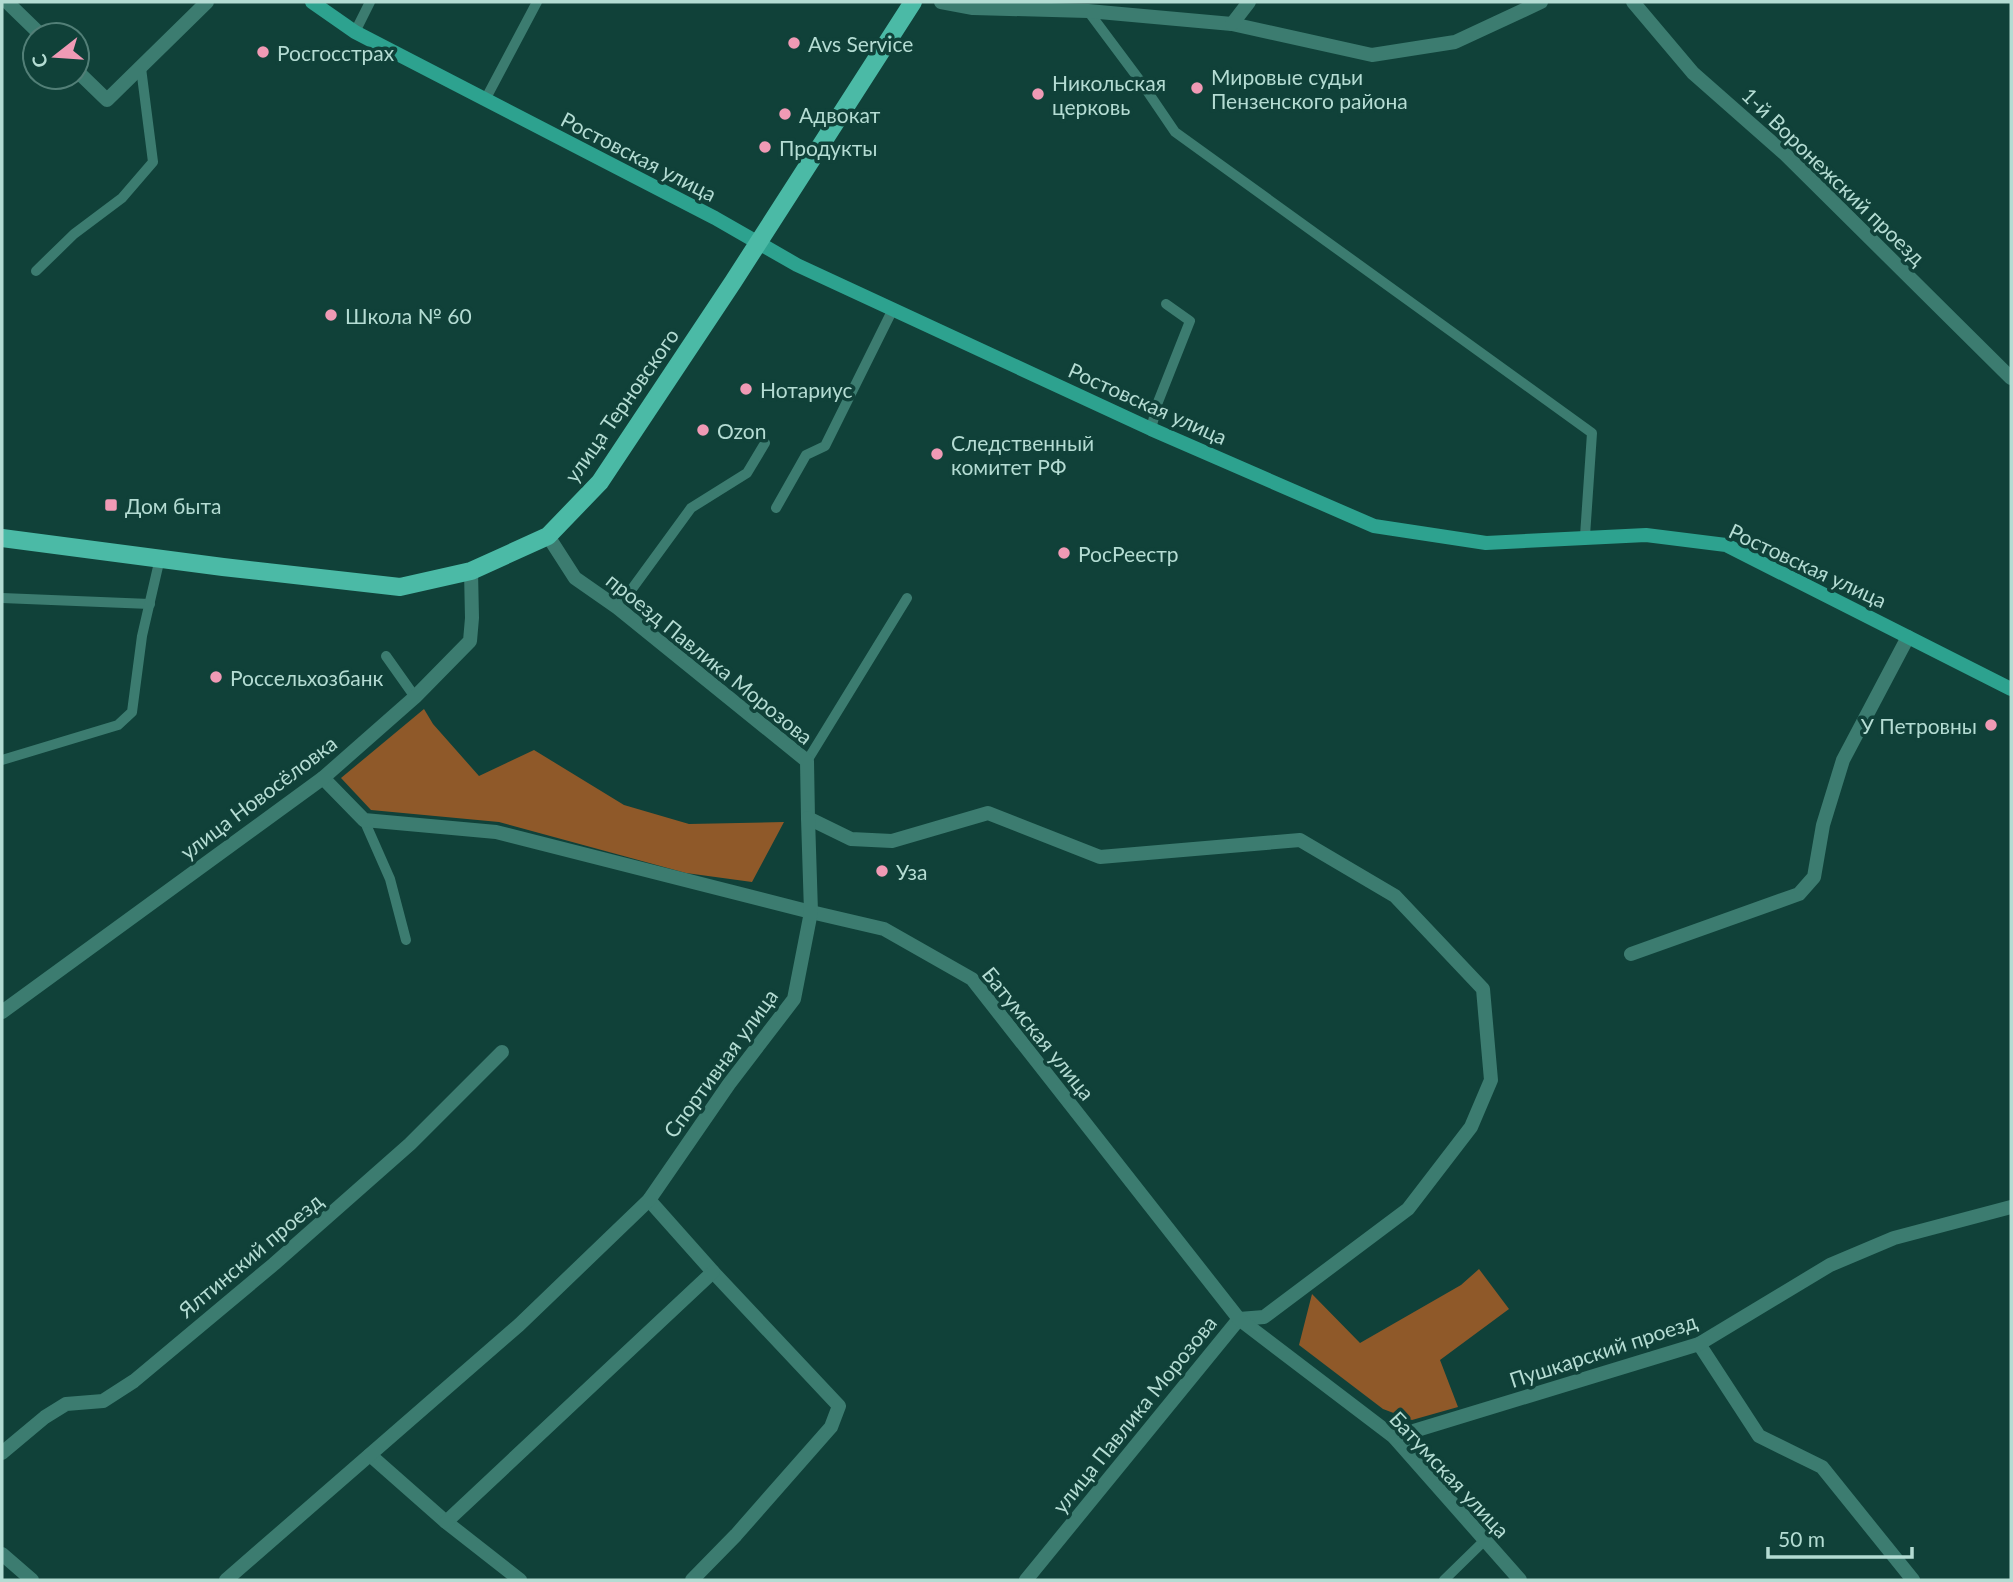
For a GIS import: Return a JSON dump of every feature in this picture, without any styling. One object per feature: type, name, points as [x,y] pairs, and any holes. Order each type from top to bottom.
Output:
[{"type":"main road","name":"улица Терновского","points":[[2,538],[400,587],[471,571],[548,536],[600,482],[913,2]]},
{"type":"street","points":[[7,2],[27,21]]},
{"type":"street","points":[[91,85],[107,100],[206,2]]},
{"type":"street","name":"Ростовская улица","points":[[312,2],[355,32],[797,265],[1151,429],[1374,526],[1486,543],[1646,535],[1726,545],[2011,689]]},
{"type":"street","points":[[942,2],[973,8],[1088,11],[1232,24],[1372,55],[1455,42],[1541,2]]},
{"type":"street","points":[[1232,24],[1249,2]]},
{"type":"street","name":"1-й Воронежский проезд","points":[[1633,2],[1693,73],[1785,154],[2011,378]]},
{"type":"street","name":"проезд Павлика Морозова","points":[[548,536],[575,578],[618,608],[807,761],[808,818]]},
{"type":"street","name":"улица Новосёловка","points":[[2,1012],[323,778],[415,697],[470,641],[471,571]]},
{"type":"street","points":[[1631,954],[1799,894],[1807,886],[1814,877],[1823,825],[1843,760],[1908,636]]},
{"type":"street","points":[[323,778],[364,820]]},
{"type":"street","name":"улица Павлика Морозова","points":[[808,818],[851,839],[892,841],[988,813],[1100,857],[1300,840],[1395,896],[1483,989],[1491,1080],[1471,1127],[1408,1209],[1264,1317],[1239,1319],[1026,1580]]},
{"type":"street","name":"Спортивная улица","points":[[226,1580],[519,1325],[649,1200],[729,1084],[793,999],[811,912],[808,818]]},
{"type":"street","name":"Батумская улица","points":[[364,820],[496,832],[884,929],[972,979],[1239,1319],[1394,1437],[1520,1580]]},
{"type":"street","name":"Ялтинский проезд","points":[[2,1453],[45,1417],[66,1404],[103,1401],[134,1381],[274,1264],[410,1144],[502,1052]]},
{"type":"street","points":[[649,1200],[839,1406],[831,1427],[736,1535],[692,1580]]},
{"type":"street","name":"Пушкарский проезд","points":[[1394,1437],[1699,1344],[1830,1265],[1894,1238],[2011,1207]]},
{"type":"street","points":[[446,1522],[713,1272]]},
{"type":"street","points":[[1699,1344],[1759,1436],[1822,1467],[1913,1580]]},
{"type":"street","points":[[370,1455],[446,1522],[520,1580]]},
{"type":"street","points":[[2,1554],[32,1580]]},
{"type":"lane","points":[[355,32],[370,2]]},
{"type":"lane","points":[[485,100],[537,2]]},
{"type":"lane","points":[[1088,11],[1175,132],[1592,433],[1586,536]]},
{"type":"lane","points":[[36,271],[74,234],[122,198],[153,162],[141,68]]},
{"type":"lane","points":[[1151,429],[1158,402],[1190,321],[1166,304]]},
{"type":"lane","points":[[776,508],[806,455],[825,446],[893,309]]},
{"type":"lane","points":[[618,608],[691,508],[747,473],[765,443]]},
{"type":"lane","points":[[2,760],[118,725],[132,712],[142,636],[160,558]]},
{"type":"lane","points":[[2,598],[150,604]]},
{"type":"lane","points":[[807,761],[907,598]]},
{"type":"lane","points":[[386,656],[415,697]]},
{"type":"lane","points":[[364,820],[390,879],[406,940]]},
{"type":"lane","points":[[1444,1580],[1485,1540]]},
{"type":"shaded area","points":[[424,709],[433,724],[479,776],[534,750],[624,805],[689,824],[784,822],[752,882],[686,873],[499,822],[371,810],[341,778]]},
{"type":"shaded area","points":[[1479,1269],[1509,1309],[1440,1360],[1458,1407],[1412,1420],[1383,1409],[1299,1345],[1312,1294],[1360,1343],[1461,1285]]},
{"type":"place","name":"Avs Service","points":[[794,43]]},
{"type":"place","name":"Росгосстрах","points":[[263,52]]},
{"type":"place","name":"Мировые судьи Пензенского района","points":[[1197,88]]},
{"type":"place","name":"Никольская церковь","points":[[1038,94]]},
{"type":"place","name":"Адвокат","points":[[785,114]]},
{"type":"place","name":"Продукты","points":[[765,147]]},
{"type":"place","name":"Школа № 60","points":[[331,315]]},
{"type":"place","name":"Нотариус","points":[[746,389]]},
{"type":"place","name":"Ozon","points":[[703,430]]},
{"type":"place","name":"Следственный комитет РФ","points":[[937,454]]},
{"type":"place","name":"Дом быта","points":[[111,505]]},
{"type":"place","name":"РосРеестр","points":[[1064,553]]},
{"type":"place","name":"Россельхозбанк","points":[[216,677]]},
{"type":"place","name":"У Петровны","points":[[1991,725]]},
{"type":"place","name":"Уза","points":[[882,871]]}]
